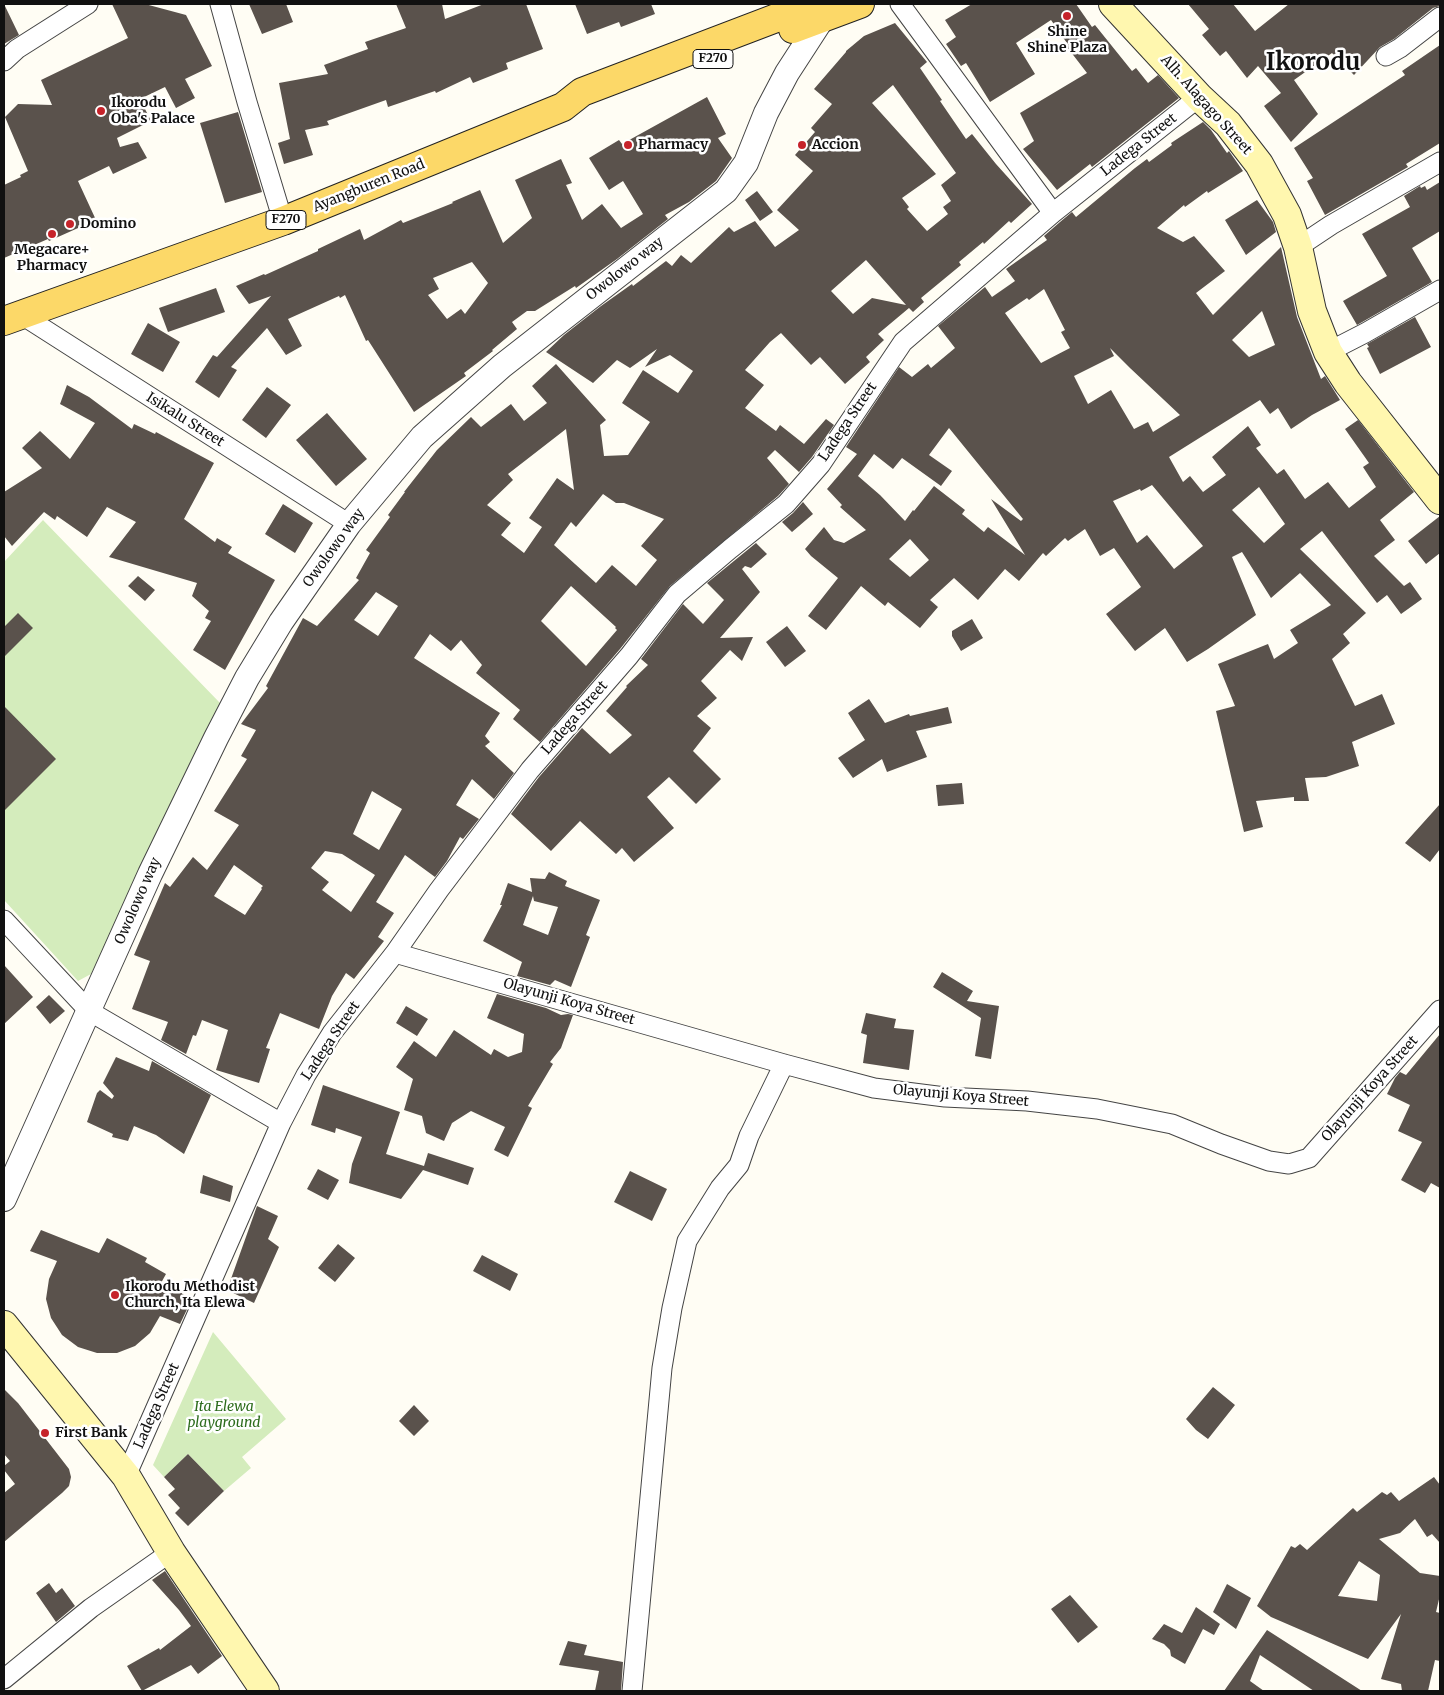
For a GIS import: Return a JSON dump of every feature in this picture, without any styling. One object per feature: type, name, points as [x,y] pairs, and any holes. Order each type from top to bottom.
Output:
[{"type":"main road","name":"Ayangburen Road","points":[[13,318],[283,221],[563,107],[590,105],[818,11],[860,4]]},
{"type":"main road","name":"Alh. Alagago Street","points":[[1113,4],[1199,97],[1228,124],[1259,164],[1287,215],[1298,246],[1312,312],[1328,352],[1348,383],[1440,500]]},
{"type":"main road","points":[[4,1326],[126,1476],[171,1552],[265,1691]]},
{"type":"street","points":[[4,61],[17,49],[88,4]]},
{"type":"street","points":[[220,4],[283,221]]},
{"type":"street","points":[[900,4],[1053,213]]},
{"type":"street","name":"Owolowo way","points":[[4,1199],[150,874],[247,678],[281,622],[349,524],[422,437],[488,379],[726,191],[746,163],[766,113],[818,11]]},
{"type":"street","points":[[1386,56],[1400,48],[1440,17]]},
{"type":"street","name":"Ladega Street","points":[[126,1476],[281,1123],[306,1075],[332,1033],[395,953],[439,890],[530,770],[629,656],[677,594],[730,548],[786,504],[821,464],[903,342],[995,261],[1199,97]]},
{"type":"street","points":[[1298,246],[1440,162]]},
{"type":"street","points":[[1328,352],[1366,333],[1440,290]]},
{"type":"street","name":"Isikalu Street","points":[[13,318],[349,524]]},
{"type":"street","points":[[4,920],[89,1011],[281,1123]]},
{"type":"street","name":"Olayunji Koya Street","points":[[395,953],[874,1088],[945,1097],[1027,1101],[1116,1113],[1172,1124],[1269,1161],[1289,1164],[1309,1158],[1440,1010]]},
{"type":"street","points":[[632,1691],[662,1368],[672,1308],[687,1241],[720,1188],[739,1165],[749,1136],[784,1064]]},
{"type":"street","points":[[4,1679],[91,1608],[171,1552]]},
{"type":"green space","points":[[43,520],[220,703],[91,974],[78,981],[4,900],[4,562]]},
{"type":"green space","name":"Ita Elewa playground","points":[[213,1332],[286,1419],[242,1457],[251,1468],[224,1491],[188,1454],[164,1477],[153,1465]]},
{"type":"building","points":[[4,4],[19,35],[4,44]]},
{"type":"building","points":[[112,4],[145,4],[186,15],[212,66],[185,79],[195,98],[176,108],[165,87],[140,99],[151,121],[117,138],[120,147],[138,142],[147,158],[113,174],[109,166],[78,181],[96,220],[4,258],[4,185],[21,177],[20,175],[28,171],[5,117],[18,104],[52,105],[41,80],[128,38]]},
{"type":"building","points":[[249,4],[286,4],[293,22],[262,34]]},
{"type":"building","points":[[396,4],[442,4],[445,19],[484,4],[526,4],[543,49],[506,63],[508,69],[473,83],[470,77],[436,93],[435,91],[388,107],[386,100],[327,121],[329,125],[305,130],[313,155],[284,164],[278,143],[290,139],[279,83],[328,74],[324,65],[368,49],[365,42],[406,28]]},
{"type":"building","points":[[575,4],[651,4],[655,14],[621,27],[619,22],[587,34]]},
{"type":"building","points":[[972,4],[1076,4],[1092,27],[1095,25],[1132,71],[1136,68],[1148,83],[1158,75],[1179,98],[1092,167],[1090,164],[1057,190],[1023,149],[1034,141],[1020,113],[1087,73],[1067,47],[1069,46],[1051,20],[1016,43],[1035,74],[990,102],[966,63],[961,66],[946,44],[956,37],[945,20]]},
{"type":"building","points":[[1188,4],[1233,4],[1255,31],[1289,4],[1440,4],[1440,6],[1433,8],[1394,39],[1380,47],[1354,75],[1332,53],[1294,80],[1318,114],[1291,142],[1264,106],[1281,93],[1258,66],[1247,78],[1226,51],[1220,56],[1202,35],[1209,29]]},
{"type":"building","points":[[895,23],[927,62],[920,68],[966,139],[972,134],[1032,204],[1011,223],[1009,221],[984,244],[983,242],[959,262],[961,265],[921,298],[924,302],[913,312],[909,308],[878,334],[884,340],[866,357],[870,362],[845,384],[820,357],[811,365],[781,333],[770,342],[745,370],[764,385],[745,408],[776,431],[780,425],[804,444],[826,419],[834,425],[799,472],[775,450],[767,458],[789,484],[778,496],[670,586],[620,649],[540,742],[513,719],[520,710],[476,673],[482,665],[461,640],[451,651],[430,634],[414,658],[500,713],[485,736],[490,742],[485,746],[514,773],[494,799],[472,779],[456,805],[479,819],[463,839],[460,837],[447,861],[435,877],[405,855],[376,902],[394,913],[378,937],[384,941],[354,979],[346,973],[332,996],[319,1029],[280,1013],[266,1048],[270,1049],[259,1083],[216,1070],[228,1030],[202,1020],[196,1036],[193,1035],[186,1054],[161,1040],[168,1022],[132,1009],[150,961],[134,955],[165,883],[170,887],[193,857],[207,870],[239,825],[214,811],[247,759],[241,756],[256,730],[241,724],[268,688],[266,686],[303,618],[317,626],[359,580],[356,578],[370,553],[366,550],[390,517],[388,515],[404,492],[437,450],[471,417],[481,427],[511,404],[524,421],[547,403],[532,386],[556,364],[606,420],[600,425],[604,456],[628,455],[650,422],[622,403],[643,370],[678,393],[693,371],[670,355],[645,367],[657,349],[630,368],[617,360],[593,383],[546,352],[601,306],[632,284],[633,286],[666,261],[672,266],[681,255],[691,263],[729,227],[734,232],[755,221],[775,247],[799,230],[777,210],[813,171],[795,155],[815,132],[811,128],[832,104],[814,89],[846,51],[864,36]],"holes":[[[893,85],[956,173],[941,185],[951,201],[943,207],[948,214],[927,231],[907,209],[909,207],[902,198],[936,174],[872,103]],[[866,260],[906,305],[872,298],[853,314],[831,291]],[[566,429],[574,490],[557,478],[529,518],[542,527],[524,553],[501,535],[511,523],[487,505],[513,480],[508,474]],[[603,494],[616,503],[624,503],[664,519],[641,546],[657,560],[636,586],[612,565],[596,583],[554,545],[571,522],[576,527]],[[571,586],[617,630],[586,666],[541,621]],[[376,592],[398,606],[378,636],[354,620]],[[372,791],[402,809],[379,850],[353,834]],[[325,851],[342,854],[375,875],[351,912],[322,890],[329,882],[311,868]],[[234,865],[263,886],[245,915],[214,896]]]},
{"type":"building","points":[[1440,45],[1440,143],[1406,164],[1408,167],[1325,215],[1307,181],[1313,178],[1294,148],[1405,75],[1402,71]]},
{"type":"building","points":[[707,97],[726,134],[718,138],[732,158],[716,181],[689,202],[665,215],[668,219],[617,259],[576,288],[575,286],[535,311],[527,311],[512,322],[517,329],[493,351],[464,373],[466,376],[414,412],[368,340],[366,341],[345,295],[288,319],[302,346],[286,355],[267,328],[231,367],[237,370],[219,398],[195,382],[213,355],[217,357],[271,296],[249,304],[236,286],[318,251],[318,249],[360,229],[364,240],[401,220],[403,223],[480,190],[503,243],[532,218],[515,180],[561,159],[572,183],[566,185],[582,220],[602,204],[621,228],[643,214],[623,181],[609,190],[589,158],[619,140],[622,144]],"holes":[[[472,262],[488,283],[465,314],[461,309],[447,319],[428,295],[439,289],[433,278]]]},
{"type":"building","points":[[238,112],[262,192],[225,203],[200,123]]},
{"type":"building","points":[[1203,122],[1227,153],[1229,151],[1243,171],[1208,193],[1207,191],[1185,207],[1184,205],[1157,228],[1183,242],[1194,236],[1225,271],[1196,293],[1213,315],[1281,247],[1297,317],[1321,379],[1325,376],[1340,400],[1291,429],[1278,408],[1270,414],[1260,400],[1169,457],[1183,482],[1190,476],[1203,492],[1226,475],[1212,457],[1248,426],[1261,445],[1256,448],[1277,474],[1284,469],[1305,499],[1328,482],[1349,508],[1376,487],[1363,467],[1369,463],[1345,429],[1358,420],[1414,492],[1380,520],[1395,540],[1374,556],[1404,586],[1410,582],[1422,599],[1401,614],[1387,595],[1377,603],[1322,531],[1300,549],[1366,613],[1343,634],[1350,643],[1332,659],[1355,706],[1382,694],[1395,724],[1352,742],[1359,766],[1326,777],[1305,778],[1309,801],[1294,801],[1294,797],[1256,801],[1263,827],[1244,832],[1216,711],[1235,706],[1218,664],[1268,644],[1274,659],[1298,643],[1290,630],[1331,605],[1300,573],[1271,598],[1242,552],[1232,557],[1256,615],[1187,662],[1165,628],[1135,651],[1106,614],[1141,587],[1114,548],[1100,556],[1085,529],[1068,541],[1065,538],[1046,556],[1043,553],[1019,581],[1005,569],[978,600],[954,578],[930,600],[938,607],[920,628],[888,602],[885,606],[861,586],[826,630],[808,616],[838,578],[805,549],[824,527],[834,540],[844,543],[866,530],[840,507],[842,505],[827,489],[857,454],[846,447],[899,367],[912,377],[928,364],[931,368],[955,348],[938,326],[985,287],[992,297],[1015,281],[1006,269],[1047,240],[1044,236],[1072,212],[1076,217],[1135,168],[1147,159],[1149,162],[1172,145],[1171,143]],"holes":[[[1044,289],[1065,330],[1061,332],[1070,348],[1041,363],[1005,313],[1027,298],[1029,300]],[[1262,311],[1275,345],[1249,357],[1232,340]],[[1110,348],[1180,415],[1153,432],[1148,422],[1134,429],[1111,390],[1088,404],[1074,376],[1114,356]],[[949,428],[1023,519],[1021,521],[991,499],[1025,555],[988,527],[984,532],[962,514],[965,510],[934,486],[905,521],[858,476],[874,454],[893,469],[902,458],[941,486],[952,471],[929,455]],[[1152,485],[1203,546],[1174,569],[1147,535],[1137,543],[1113,501],[1140,489],[1141,491]],[[1259,487],[1285,524],[1264,543],[1232,510]],[[910,539],[929,560],[910,577],[889,559]]]},
{"type":"building","points":[[1440,182],[1440,231],[1412,248],[1432,282],[1357,325],[1343,301],[1387,276],[1362,234],[1410,207],[1404,196],[1420,186],[1421,188],[1425,186],[1427,190]]},
{"type":"building","points":[[757,191],[773,212],[760,221],[745,200]]},
{"type":"building","points":[[1257,200],[1273,222],[1276,232],[1246,255],[1225,220]]},
{"type":"building","points":[[216,288],[225,312],[168,332],[159,308]]},
{"type":"building","points":[[1415,317],[1431,347],[1380,374],[1367,348],[1369,347],[1367,344]]},
{"type":"building","points":[[148,323],[180,342],[163,372],[131,354]]},
{"type":"building","points":[[67,385],[89,397],[132,429],[134,424],[155,434],[156,432],[214,463],[184,519],[215,542],[217,538],[232,547],[228,553],[275,580],[225,670],[193,650],[211,621],[205,618],[209,611],[192,596],[197,583],[109,557],[136,522],[107,507],[87,537],[57,516],[55,520],[44,512],[12,546],[4,536],[4,492],[42,468],[22,448],[40,431],[70,459],[95,423],[60,404]]},
{"type":"building","points":[[267,387],[291,405],[266,438],[242,420]]},
{"type":"building","points":[[327,413],[367,459],[336,486],[296,440]]},
{"type":"building","points":[[803,502],[813,514],[792,532],[782,522]]},
{"type":"building","points":[[283,504],[313,523],[295,553],[265,534]]},
{"type":"building","points":[[1440,516],[1440,553],[1426,564],[1408,541]]},
{"type":"building","points":[[756,543],[767,554],[751,568],[745,566],[742,569],[760,592],[720,638],[753,637],[742,661],[730,650],[701,681],[717,698],[697,716],[711,728],[693,751],[721,779],[696,804],[669,777],[647,797],[674,828],[634,862],[622,848],[616,854],[580,821],[551,851],[511,814],[539,777],[582,728],[610,754],[632,735],[606,711],[626,686],[648,665],[641,659],[683,604],[703,624],[724,600],[707,583]]},
{"type":"building","points":[[138,576],[155,590],[145,601],[128,586]]},
{"type":"building","points":[[18,613],[33,628],[4,657],[4,627]]},
{"type":"building","points":[[972,619],[983,638],[961,651],[952,636],[952,631]]},
{"type":"building","points":[[787,626],[806,651],[785,667],[766,642]]},
{"type":"building","points":[[869,699],[885,723],[909,714],[910,716],[948,707],[952,723],[916,731],[927,757],[887,772],[882,759],[853,778],[838,758],[865,740],[848,713]]},
{"type":"building","points":[[4,706],[56,759],[4,811]]},
{"type":"building","points":[[962,783],[964,804],[938,806],[936,785]]},
{"type":"building","points":[[1440,804],[1440,849],[1430,862],[1405,843]]},
{"type":"building","points":[[549,872],[567,881],[565,886],[600,900],[586,935],[590,937],[571,987],[555,980],[550,985],[517,976],[522,962],[483,941],[502,905],[500,905],[508,883],[532,892],[530,878],[545,879]],"holes":[[[533,896],[534,901],[558,907],[548,935],[523,925]]]},
{"type":"building","points":[[4,965],[33,997],[4,1024]]},
{"type":"building","points":[[942,972],[973,991],[967,1001],[999,1006],[991,1059],[975,1056],[981,1018],[933,987]]},
{"type":"building","points":[[497,994],[546,1008],[561,1015],[573,1015],[561,1048],[550,1062],[553,1064],[528,1106],[532,1108],[508,1157],[494,1150],[505,1127],[471,1111],[452,1123],[444,1141],[426,1133],[422,1116],[404,1110],[413,1079],[396,1067],[414,1041],[436,1057],[454,1030],[491,1055],[494,1049],[508,1057],[522,1052],[524,1034],[487,1018]]},
{"type":"building","points":[[49,995],[65,1011],[50,1024],[36,1007]]},
{"type":"building","points":[[406,1006],[428,1019],[417,1036],[396,1023]]},
{"type":"building","points":[[866,1013],[896,1019],[894,1028],[914,1030],[909,1070],[863,1063],[867,1035],[861,1033]]},
{"type":"building","points":[[1440,1034],[1440,1188],[1431,1183],[1425,1193],[1401,1180],[1422,1142],[1398,1131],[1410,1105],[1387,1094],[1400,1072],[1406,1075]]},
{"type":"building","points":[[116,1057],[149,1071],[152,1061],[211,1095],[184,1154],[156,1135],[134,1126],[128,1141],[112,1137],[113,1134],[87,1122],[97,1093],[100,1090],[112,1099],[114,1096],[103,1083]]},
{"type":"building","points":[[323,1085],[400,1112],[386,1154],[424,1166],[428,1153],[474,1168],[468,1185],[423,1170],[401,1199],[349,1183],[352,1164],[362,1137],[336,1128],[335,1133],[311,1125]]},
{"type":"building","points":[[318,1169],[339,1180],[328,1200],[307,1189]]},
{"type":"building","points":[[630,1171],[667,1189],[652,1221],[614,1202]]},
{"type":"building","points":[[203,1175],[233,1186],[230,1202],[200,1193]]},
{"type":"building","points":[[257,1206],[278,1216],[268,1239],[279,1247],[254,1303],[227,1290]]},
{"type":"building","name":"Ikorodu Methodist Church, Ita Elewa","points":[[41,1230],[99,1253],[107,1238],[147,1258],[145,1262],[166,1274],[161,1283],[178,1290],[191,1301],[180,1324],[160,1316],[150,1333],[135,1346],[117,1353],[97,1353],[78,1347],[62,1335],[51,1318],[46,1299],[49,1279],[57,1261],[30,1251]]},
{"type":"building","points":[[338,1244],[355,1258],[335,1282],[318,1268]]},
{"type":"building","points":[[482,1255],[518,1274],[510,1291],[473,1271]]},
{"type":"building","points":[[1213,1387],[1235,1405],[1208,1439],[1186,1419]]},
{"type":"building","points":[[4,1389],[18,1403],[69,1469],[71,1477],[69,1486],[62,1493],[4,1542],[4,1493],[15,1484],[4,1470],[4,1466],[10,1461],[4,1454]]},
{"type":"building","points":[[414,1405],[429,1421],[414,1436],[399,1421]]},
{"type":"building","points":[[188,1454],[224,1491],[188,1526],[175,1513],[180,1508],[168,1495],[175,1489],[164,1477]]},
{"type":"building","points":[[1434,1477],[1440,1485],[1440,1543],[1432,1534],[1427,1537],[1415,1519],[1400,1533],[1379,1539],[1420,1573],[1440,1576],[1440,1595],[1436,1612],[1440,1613],[1440,1661],[1435,1660],[1428,1691],[1402,1691],[1401,1684],[1381,1679],[1401,1614],[1368,1659],[1271,1617],[1257,1606],[1291,1546],[1295,1548],[1300,1544],[1307,1550],[1353,1508],[1357,1512],[1382,1492],[1387,1495],[1391,1492],[1399,1501]],"holes":[[[1359,1561],[1380,1575],[1377,1601],[1338,1596]]]},
{"type":"building","points":[[165,1571],[222,1656],[198,1674],[191,1665],[142,1691],[127,1666],[159,1648],[160,1650],[191,1626],[152,1580]]},
{"type":"building","points":[[49,1583],[56,1593],[62,1588],[75,1606],[56,1622],[36,1593]]},
{"type":"building","points":[[1227,1584],[1251,1598],[1236,1629],[1213,1612]]},
{"type":"building","points":[[1070,1595],[1098,1627],[1078,1643],[1051,1609]]},
{"type":"building","points":[[1196,1607],[1220,1624],[1214,1635],[1203,1629],[1185,1664],[1171,1656],[1170,1650],[1164,1644],[1152,1639],[1164,1624],[1182,1633]]},
{"type":"building","points":[[1267,1630],[1362,1691],[1314,1691],[1260,1655],[1250,1681],[1264,1691],[1224,1691]]},
{"type":"building","points":[[568,1641],[587,1645],[584,1655],[623,1662],[621,1691],[595,1691],[599,1671],[559,1665]]},
{"type":"place","name":"Shine Shine Plaza","points":[[1067,16]]},
{"type":"place","name":"Ikorodu Oba's Palace","points":[[101,111]]},
{"type":"place","name":"Pharmacy","points":[[628,145]]},
{"type":"place","name":"Accion","points":[[802,145]]},
{"type":"place","name":"Domino","points":[[70,224]]},
{"type":"place","name":"Megacare+ Pharmacy","points":[[52,234]]},
{"type":"place","name":"Ikorodu Methodist Church, Ita Elewa","points":[[115,1295]]},
{"type":"place","name":"First Bank","points":[[45,1433]]},
{"type":"district","name":"Ikorodu","points":[[1313,63]]}]
